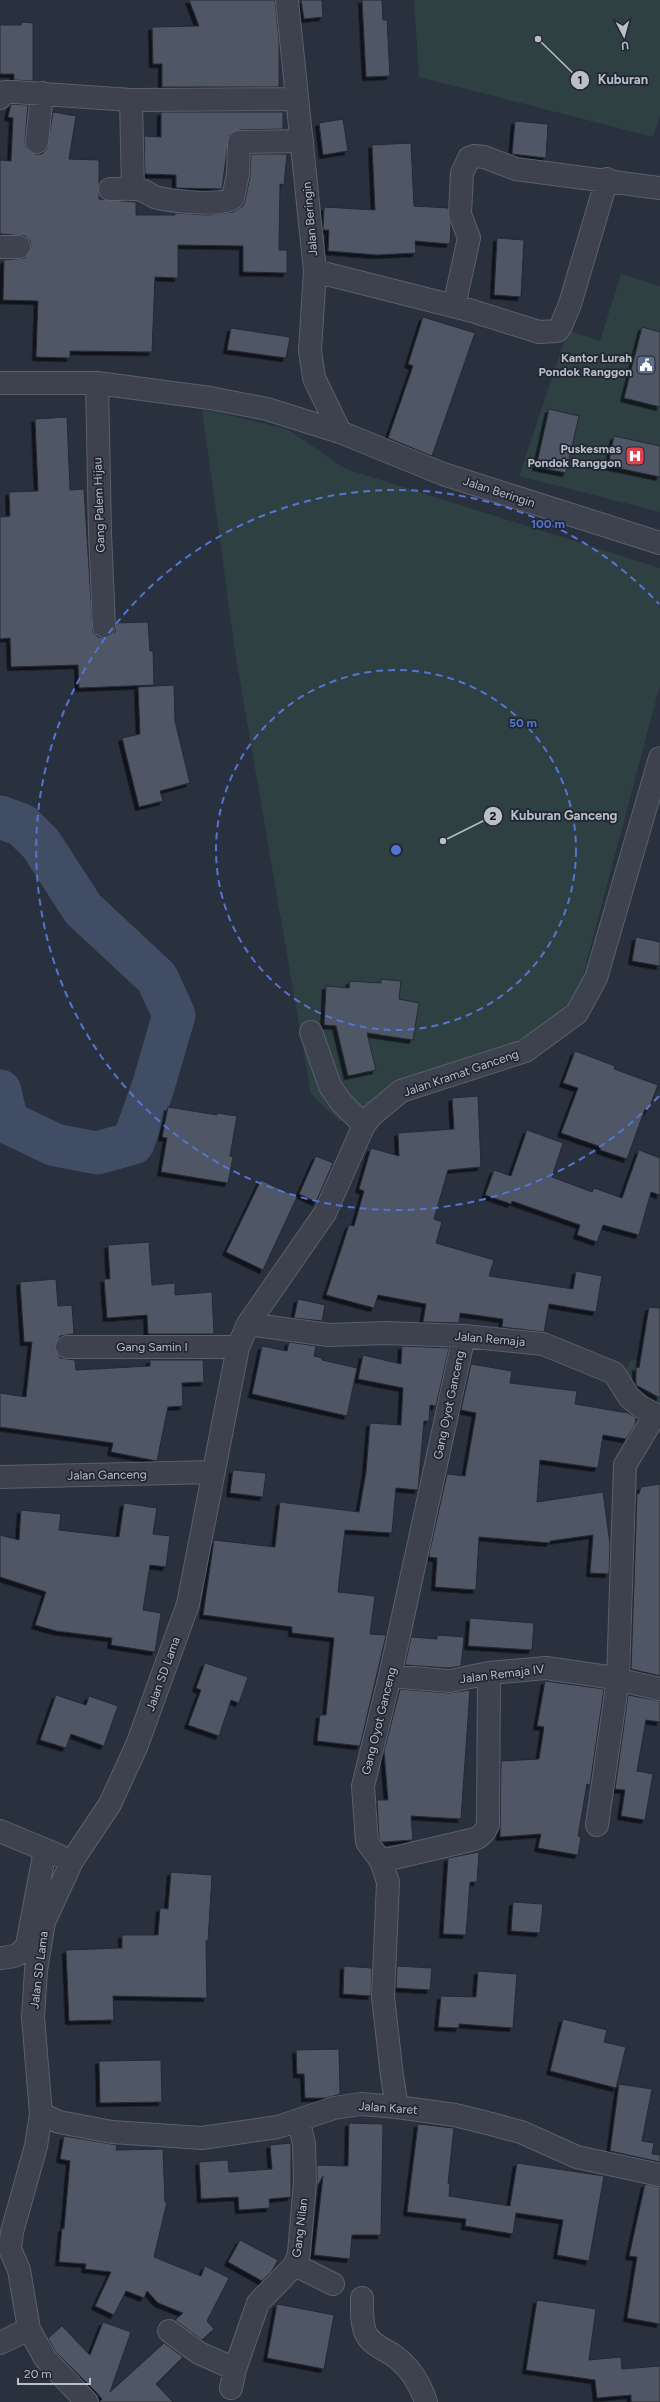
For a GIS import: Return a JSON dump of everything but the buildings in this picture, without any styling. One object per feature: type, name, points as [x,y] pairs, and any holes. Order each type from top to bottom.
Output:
[{"type":"street","name":"Jalan Beringin","points":[[287,0],[296,100],[302,141],[315,271],[310,351],[314,378],[340,432]]},
{"type":"street","points":[[0,98],[5,92],[42,93],[131,100],[296,100]]},
{"type":"street","points":[[37,142],[42,93]]},
{"type":"street","points":[[131,100],[133,189]]},
{"type":"street","points":[[110,189],[142,190],[156,197],[168,199],[196,202],[227,202],[233,198],[236,188],[239,142],[302,141]]},
{"type":"street","points":[[454,306],[470,238],[460,214],[462,172],[469,158],[474,156],[484,157],[516,169],[578,178],[607,179],[660,188]]},
{"type":"street","points":[[315,271],[454,306],[540,332],[557,331],[561,326],[570,304],[607,179]]},
{"type":"street","name":"Jalan Beringin","points":[[0,383],[97,383],[210,398],[267,409],[340,432],[443,474],[660,543]]},
{"type":"street","name":"Gang Palem Hijau","points":[[97,383],[100,533],[104,626]]},
{"type":"street","name":"Jalan Kramat Ganceng","points":[[214,1472],[238,1347],[248,1324],[325,1213],[364,1125],[372,1115],[401,1091],[525,1051],[577,1013],[596,978],[660,758]]},
{"type":"street","points":[[311,1032],[330,1086],[341,1102],[364,1125]]},
{"type":"street","name":"Jalan Remaja","points":[[248,1324],[329,1336],[386,1333],[464,1336],[543,1344],[614,1373],[629,1397],[658,1416]]},
{"type":"street","name":"Gang Oyot Ganceng","points":[[397,2107],[383,1997],[388,1882],[381,1861],[367,1842],[363,1786],[390,1676],[464,1336]]},
{"type":"street","name":"Gang Samin I","points":[[67,1347],[238,1347]]},
{"type":"street","points":[[597,1825],[618,1679],[625,1465],[658,1416]]},
{"type":"street","name":"Jalan Ganceng","points":[[0,1477],[214,1472]]},
{"type":"street","name":"Jalan SD Lama","points":[[87,2402],[45,2358],[29,2329],[19,2270],[5,2249],[12,2232],[36,2146],[41,2114],[33,2017],[36,1970],[44,1922],[72,1861],[110,1804],[137,1745],[188,1604],[214,1472]]},
{"type":"street","name":"Jalan Remaja IV","points":[[390,1676],[450,1681],[489,1673],[546,1668],[618,1679],[660,1689]]},
{"type":"street","points":[[381,1861],[475,1839],[482,1836],[486,1830],[488,1824],[489,1673]]},
{"type":"street","points":[[0,1831],[72,1861]]},
{"type":"street","points":[[0,1958],[13,1957],[22,1953],[27,1945],[45,1850]]},
{"type":"street","name":"Jalan Karet","points":[[41,2114],[59,2122],[112,2132],[202,2138],[278,2127],[334,2108],[360,2104],[397,2107],[454,2115],[495,2125],[521,2132],[577,2157],[660,2175]]},
{"type":"street","name":"Gang Nilan","points":[[168,2331],[233,2379],[258,2302],[295,2265],[299,2253],[305,2182],[304,2144],[299,2121]]},
{"type":"street","points":[[295,2265],[333,2284]]},
{"type":"street","points":[[362,2298],[367,2336],[375,2345],[394,2356],[414,2376],[426,2402]]},
{"type":"street","points":[[0,2343],[29,2329]]},
{"type":"shaded area","points":[[414,0],[660,0],[660,116],[653,137],[419,77]]},
{"type":"shaded area","points":[[621,274],[660,286],[660,512],[519,476],[568,330],[600,341]]},
{"type":"shaded area","points":[[202,409],[287,429],[346,469],[660,568],[660,685],[577,998],[500,1055],[402,1081],[340,1122],[311,1094],[236,658]]},
{"type":"shaded area","points":[[632,1359],[657,1368],[660,1372],[636,1367],[636,1386],[660,1398],[660,1409],[631,1393],[626,1369]]},
{"type":"waterway","points":[[0,817],[22,825],[41,844],[83,909],[157,978],[174,1015],[153,1087],[133,1143],[97,1153],[55,1145],[7,1122],[0,1091]]},
{"type":"place","name":"Kuburan","points":[[538,39]]},
{"type":"place","name":"Kantor Lurah Pondok Ranggon","points":[[646,365]]},
{"type":"place","name":"Puskesmas Pondok Ranggon","points":[[635,456]]},
{"type":"place","name":"Kuburan Ganceng","points":[[443,841]]}]
